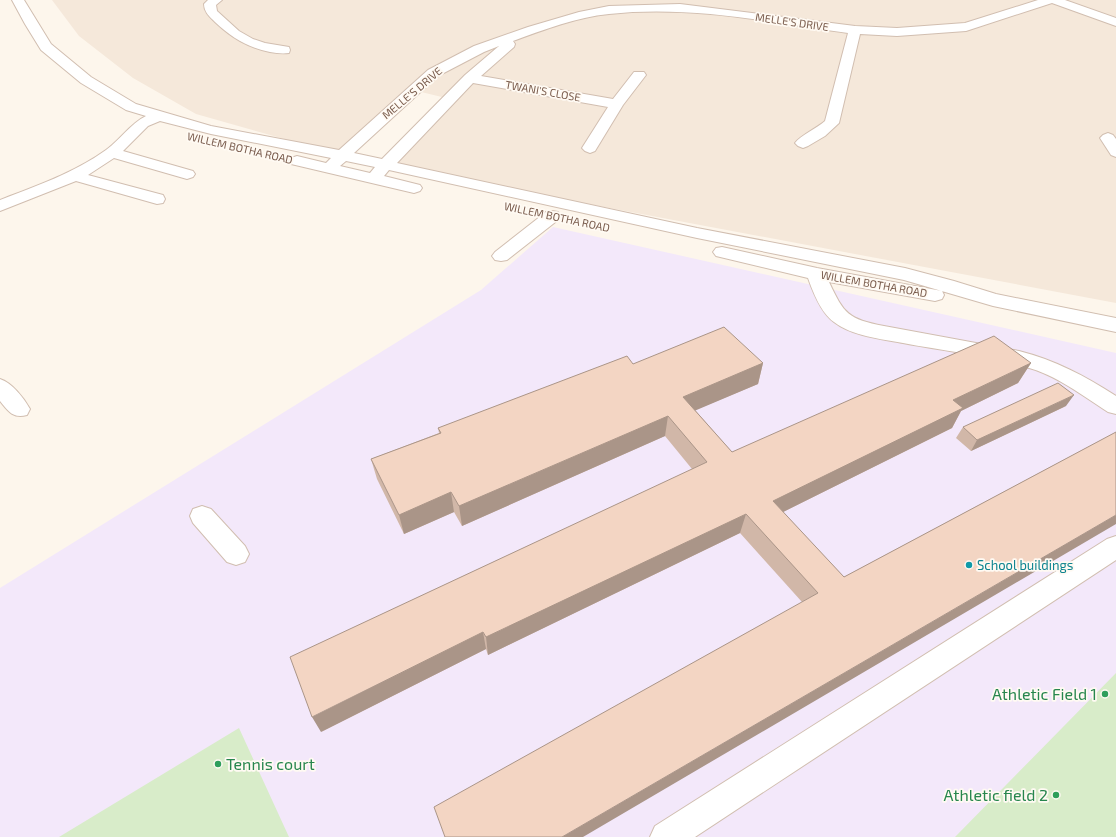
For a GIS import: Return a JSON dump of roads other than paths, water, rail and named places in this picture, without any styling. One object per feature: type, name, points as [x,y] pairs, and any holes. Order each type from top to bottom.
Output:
[{"type":"street","name":"WILLEM BOTHA ROAD","points":[[18,0],[46,47],[58,59],[86,80],[131,107],[211,130],[341,155],[697,233],[905,274],[947,284],[993,300],[1116,325]]},
{"type":"street","points":[[216,0],[210,4],[211,11],[236,36],[254,45],[284,50]]},
{"type":"street","points":[[593,0],[610,10]]},
{"type":"street","name":"MELLE'S DRIVE","points":[[328,168],[433,73],[479,49],[532,30],[582,15],[610,10],[680,8],[855,30],[912,31],[966,27],[1050,0]]},
{"type":"street","points":[[1054,0],[1116,22]]},
{"type":"street","name":"MELLE'S DRIVE","points":[[372,179],[470,78],[513,41],[532,30]]},
{"type":"street","points":[[804,143],[832,123],[855,30]]},
{"type":"street","points":[[590,148],[617,104],[639,75]]},
{"type":"street","name":"TWANI'S CLOSE","points":[[470,78],[617,104]]},
{"type":"street","name":"WILLEM BOTHA ROAD","points":[[131,107],[143,123],[200,139],[372,179],[552,216],[817,274],[945,297],[993,300]]},
{"type":"street","points":[[0,206],[75,176],[112,153],[143,123],[160,115]]},
{"type":"street","points":[[1108,138],[1116,152]]},
{"type":"street","points":[[112,153],[187,174]]},
{"type":"street","points":[[75,176],[157,199]]},
{"type":"street","points":[[501,256],[552,216]]},
{"type":"street","points":[[817,274],[833,309],[840,318],[884,333],[1020,358],[1063,374],[1116,406]]},
{"type":"street","points":[[0,388],[19,409]]},
{"type":"street","points":[[202,516],[236,554]]},
{"type":"street","points":[[666,837],[1116,547]]},
{"type":"place","name":"School buildings","points":[[969,565]]},
{"type":"place","name":"Athletic Field 1","points":[[1105,694]]},
{"type":"place","name":"Tennis court","points":[[218,764]]},
{"type":"place","name":"Athletic field 2","points":[[1056,795]]}]
